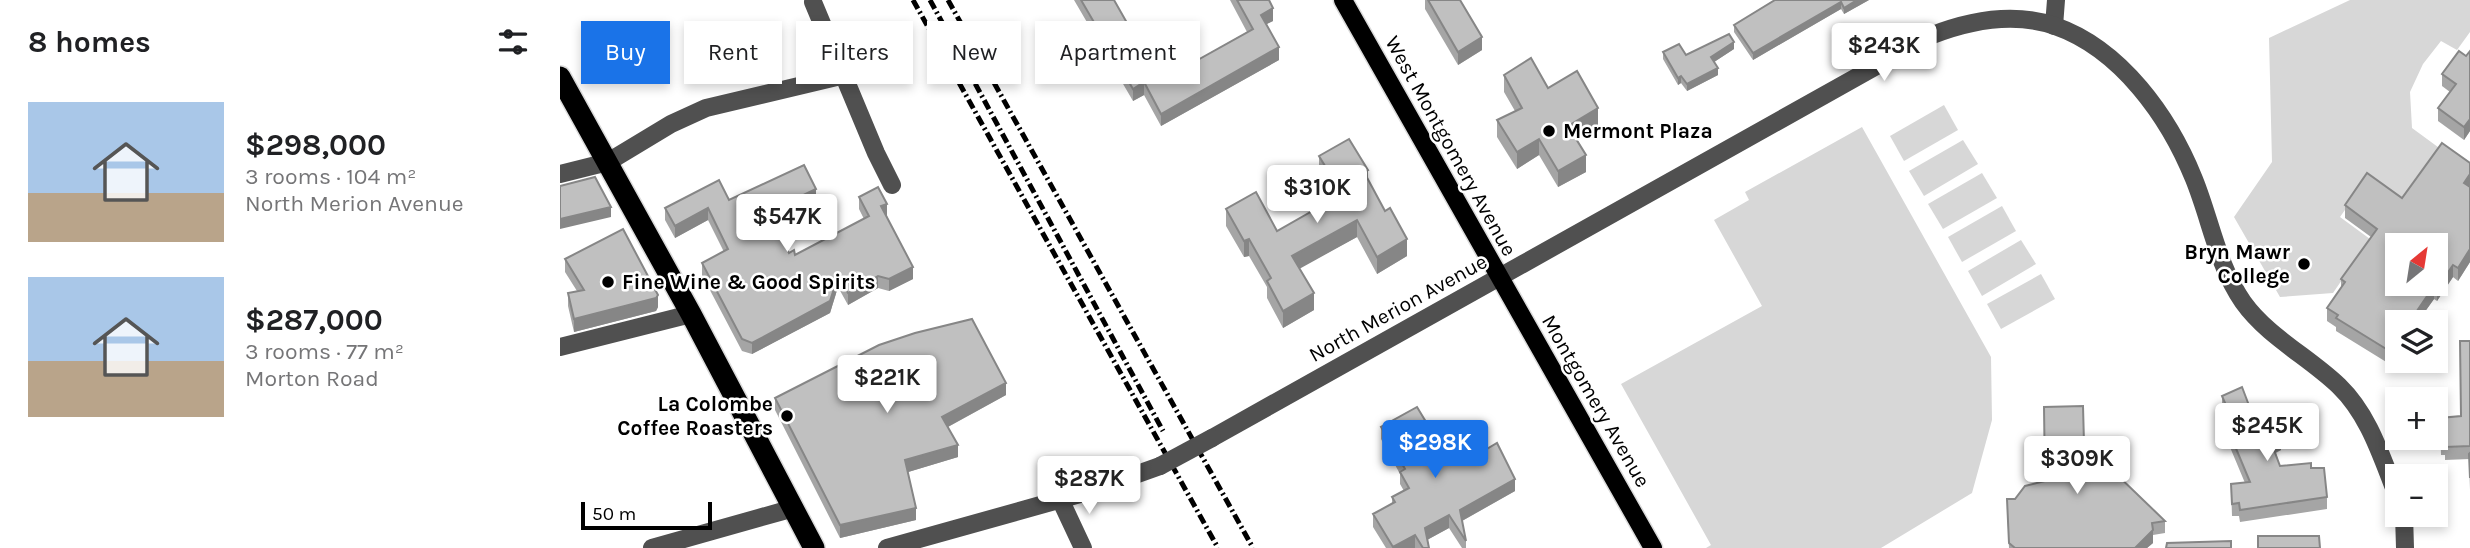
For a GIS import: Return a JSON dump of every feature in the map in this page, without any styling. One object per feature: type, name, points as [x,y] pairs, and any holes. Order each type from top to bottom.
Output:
[{"type":"highway","points":[[560,77],[691,314],[814,548]]},
{"type":"main road","name":"West Montgomery Avenue","points":[[1343,0],[1499,277]]},
{"type":"main road","name":"Montgomery Avenue","points":[[1499,277],[1653,548]]},
{"type":"street","points":[[2054,26],[2056,0]]},
{"type":"street","points":[[813,2],[821,21]]},
{"type":"street","name":"North Merion Avenue","points":[[887,548],[1087,492],[1160,466],[1930,36],[1972,22],[2026,21],[2054,26],[2090,44],[2130,76],[2151,104],[2184,158],[2195,181],[2223,267],[2240,297],[2258,319],[2339,387],[2361,413],[2385,466]]},
{"type":"street","points":[[560,174],[608,162],[671,124],[706,108],[807,84]]},
{"type":"street","points":[[849,84],[892,185]]},
{"type":"street","points":[[560,347],[691,314]]},
{"type":"street","points":[[1060,499],[1083,548]]},
{"type":"street","points":[[652,548],[794,508]]},
{"type":"street","points":[[2404,527],[2405,548]]},
{"type":"shaded area","points":[[2350,0],[2470,0],[2470,32],[2457,50],[2441,41],[2423,64],[2410,92],[2412,128],[2442,150],[2402,205],[2366,180],[2340,217],[2370,239],[2333,293],[2280,297],[2234,217],[2272,162],[2269,38]]},
{"type":"shaded area","points":[[1944,105],[1958,130],[1904,161],[1890,136]]},
{"type":"shaded area","points":[[1862,127],[1991,357],[1992,420],[1972,493],[1881,548],[1706,548],[1711,545],[1621,384],[1762,306],[1714,220],[1749,200],[1745,192]]},
{"type":"shaded area","points":[[1963,140],[1978,164],[1924,196],[1909,171]]},
{"type":"shaded area","points":[[1982,173],[1997,198],[1943,229],[1928,204]]},
{"type":"shaded area","points":[[2002,206],[2016,231],[1962,262],[1948,237]]},
{"type":"shaded area","points":[[2021,240],[2036,264],[1982,296],[1968,271]]},
{"type":"shaded area","points":[[2041,274],[2055,299],[2001,329],[1987,304]]},
{"type":"building","points":[[1081,0],[1114,0],[1126,21],[1093,21]]},
{"type":"building","points":[[1237,0],[1269,0],[1273,8],[1261,15],[1279,47],[1161,114],[1145,84],[1200,84],[1200,59],[1253,29]]},
{"type":"building","points":[[1428,0],[1460,0],[1482,37],[1458,52]]},
{"type":"building","points":[[1775,0],[1857,0],[1844,8],[1841,2],[1753,53],[1734,25]]},
{"type":"building","points":[[1729,34],[1734,42],[1711,57],[1718,68],[1687,84],[1681,76],[1678,78],[1663,52],[1679,44],[1686,55]]},
{"type":"building","points":[[2459,51],[2466,56],[2470,51],[2470,119],[2464,127],[2438,108],[2456,84],[2442,74]]},
{"type":"building","name":"Mermont Plaza","points":[[1531,58],[1548,88],[1577,71],[1598,108],[1568,126],[1586,155],[1558,171],[1539,139],[1517,152],[1497,120],[1522,108],[1504,75]]},
{"type":"building","points":[[1349,139],[1368,170],[1364,172],[1385,211],[1390,208],[1407,239],[1377,257],[1357,220],[1292,256],[1314,293],[1283,311],[1267,281],[1271,278],[1249,239],[1244,241],[1226,209],[1256,192],[1277,231],[1342,194],[1319,156]]},
{"type":"building","points":[[2442,143],[2470,163],[2470,174],[2464,183],[2470,187],[2470,249],[2458,268],[2453,265],[2448,272],[2448,233],[2385,233],[2385,296],[2427,296],[2418,310],[2385,310],[2385,348],[2336,318],[2338,315],[2327,308],[2345,282],[2341,279],[2377,229],[2345,205],[2367,173],[2402,198]]},
{"type":"building","points":[[804,165],[816,189],[768,212],[789,253],[794,250],[795,255],[869,216],[859,197],[878,187],[887,204],[881,206],[913,267],[889,279],[878,276],[848,293],[838,276],[830,301],[752,343],[742,339],[702,263],[728,249],[708,208],[675,226],[665,208],[719,180],[729,200]]},
{"type":"building","points":[[595,177],[611,207],[560,219],[560,186]]},
{"type":"building","name":"Fine Wine & Good Spirits","points":[[623,229],[658,295],[656,298],[574,319],[568,293],[584,290],[565,259]]},
{"type":"building","points":[[972,319],[1006,383],[942,417],[958,445],[905,460],[916,508],[840,525],[775,398],[879,345]]},
{"type":"building","points":[[2460,341],[2470,341],[2470,446],[2448,447],[2448,417],[2461,416]]},
{"type":"building","points":[[2242,387],[2253,416],[2260,414],[2265,427],[2274,423],[2281,438],[2271,442],[2280,466],[2311,463],[2311,468],[2324,468],[2327,497],[2240,510],[2239,503],[2232,504],[2231,484],[2250,482],[2227,427],[2234,424],[2222,396]]},
{"type":"building","points":[[2083,406],[2084,443],[2165,521],[2152,523],[2153,530],[2135,548],[2015,548],[2009,543],[2007,499],[2015,499],[2025,486],[2045,481],[2044,407]]},
{"type":"building","points":[[1417,407],[1443,450],[1447,447],[1456,460],[1472,451],[1475,456],[1497,443],[1515,479],[1460,510],[1466,541],[1449,515],[1425,528],[1429,548],[1423,548],[1415,535],[1393,547],[1373,514],[1395,502],[1392,497],[1409,488],[1400,472],[1405,469],[1381,427]]},
{"type":"building","points":[[2258,536],[2319,536],[2320,548],[2258,548]]},
{"type":"building","points":[[2231,541],[2231,548],[2166,548],[2167,543]]},
{"type":"railway","points":[[913,0],[1218,548]]},
{"type":"railway","points":[[930,0],[1163,431]]},
{"type":"railway","points":[[948,0],[1253,548]]},
{"type":"place","name":"Mermont Plaza","points":[[1549,131]]},
{"type":"place","name":"Bryn Mawr College","points":[[2304,264]]},
{"type":"place","name":"Fine Wine & Good Spirits","points":[[608,282]]},
{"type":"place","name":"La Colombe Coffee Roasters","points":[[787,416]]}]
